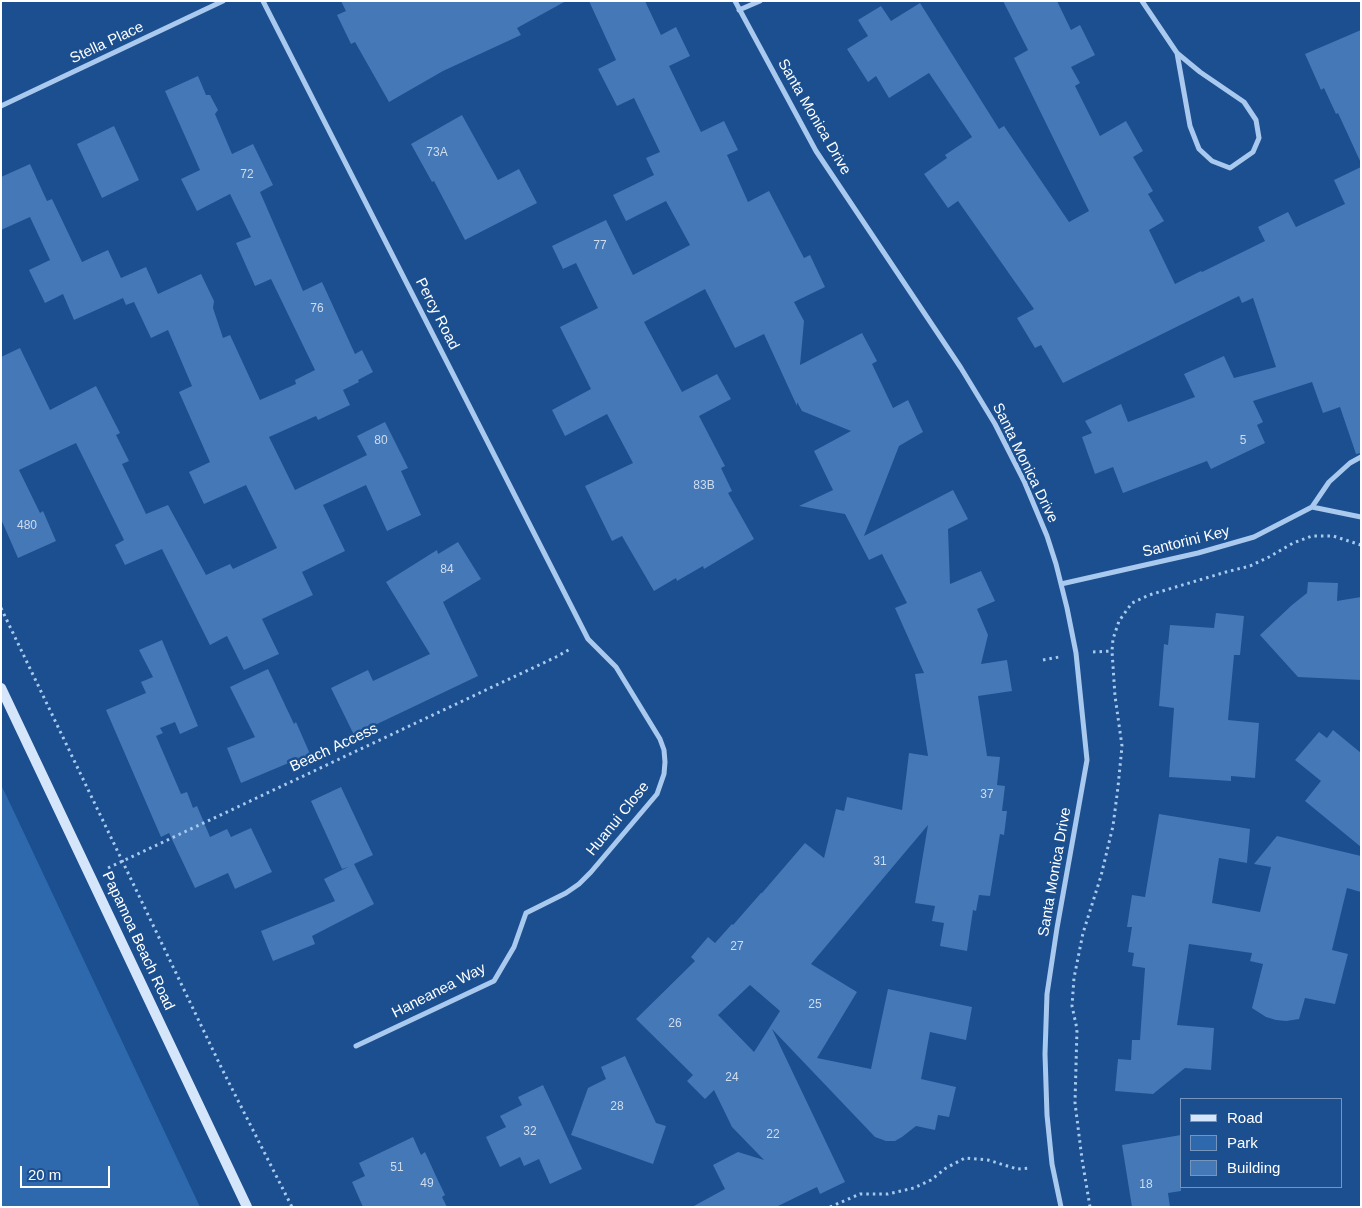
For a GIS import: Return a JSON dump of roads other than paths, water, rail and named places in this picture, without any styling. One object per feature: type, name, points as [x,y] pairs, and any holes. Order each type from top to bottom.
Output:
[{"type":"main road","name":"Papamoa Beach Road","points":[[1,688],[247,1207]]},
{"type":"street","name":"Stella Place","points":[[1,106],[223,1]]},
{"type":"street","name":"Percy Road","points":[[264,1],[588,639]]},
{"type":"street","name":"Santa Monica Drive","points":[[735,1],[816,151],[961,368],[994,424],[1024,481],[1048,536],[1062,584],[1076,653],[1087,760],[1047,994],[1044,1054],[1047,1114],[1052,1164],[1061,1207]]},
{"type":"street","points":[[739,10],[760,1]]},
{"type":"street","points":[[1142,1],[1177,53],[1200,72],[1244,102],[1256,120],[1259,138],[1254,152],[1230,168],[1212,161],[1199,149],[1190,126],[1177,53]]},
{"type":"street","name":"Santorini Key","points":[[1062,584],[1213,550],[1254,537],[1312,507],[1329,482],[1361,457]]},
{"type":"street","points":[[1312,507],[1361,517]]},
{"type":"street","name":"Huanui Close","points":[[526,913],[566,893],[591,872],[651,803],[657,794],[664,774],[664,750],[660,739],[616,667],[588,639]]},
{"type":"street","name":"Haneanea Way","points":[[356,1046],[494,981],[514,947],[526,913]]}]
